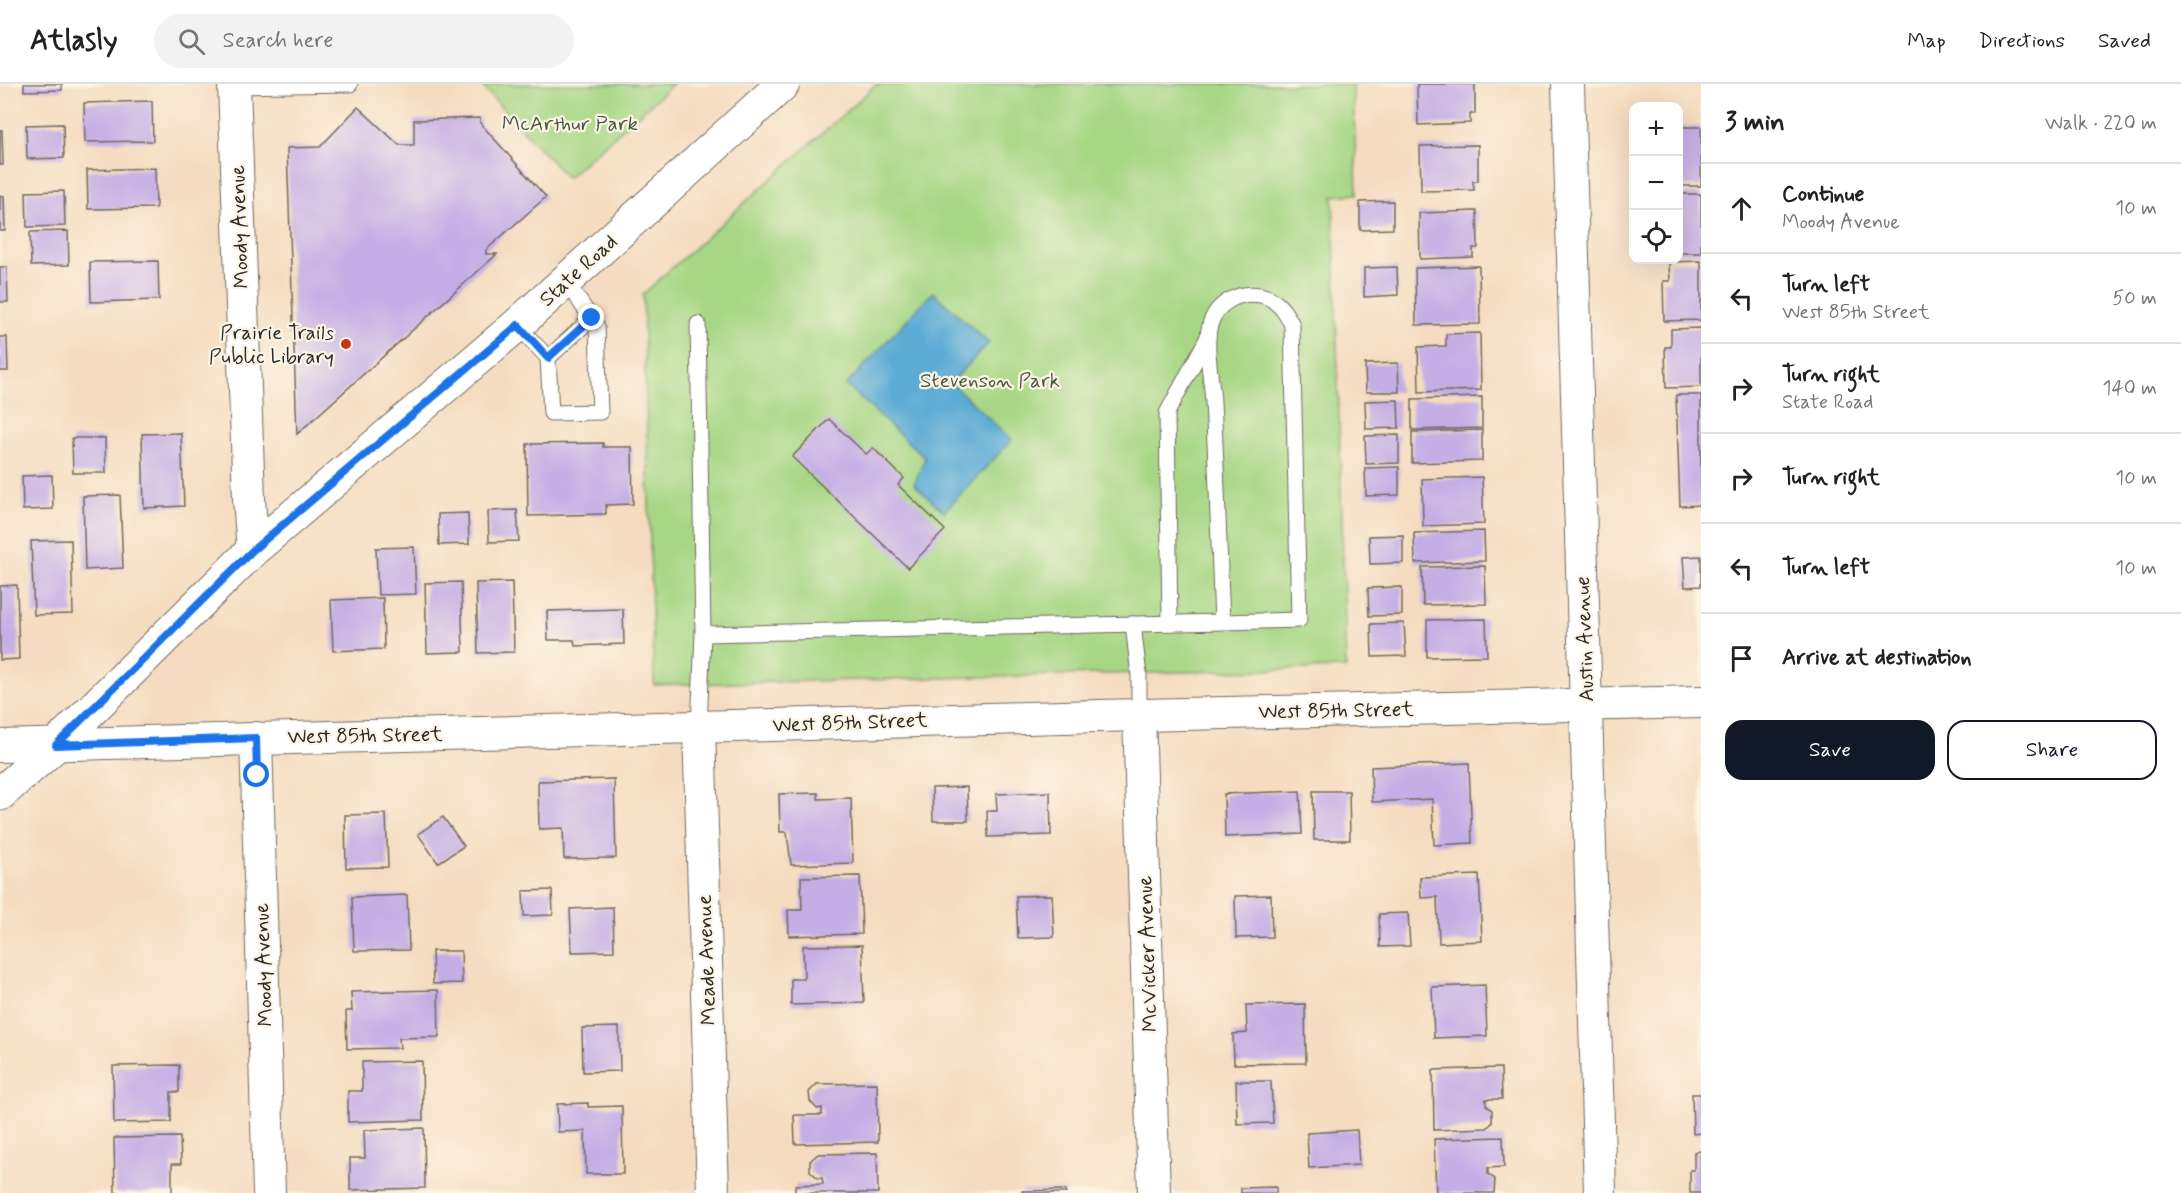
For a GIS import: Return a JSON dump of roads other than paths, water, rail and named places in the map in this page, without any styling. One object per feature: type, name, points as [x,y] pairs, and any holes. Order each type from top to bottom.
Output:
[{"type":"street","name":"State Road","points":[[0,794],[56,745],[253,550],[518,325],[783,84]]},
{"type":"street","name":"Austin Avenue","points":[[1568,84],[1600,1193]]},
{"type":"street","name":"Moody Avenue","points":[[234,85],[249,499],[253,550]]},
{"type":"street","name":"West 85th Street","points":[[0,746],[1701,702]]},
{"type":"street","name":"McVicker Avenue","points":[[1139,715],[1154,1193]]},
{"type":"street","name":"Meade Avenue","points":[[699,727],[713,1193]]},
{"type":"street","name":"Moody Avenue","points":[[256,738],[269,1193]]},
{"type":"lane","points":[[234,85],[350,84]]},
{"type":"lane","points":[[518,325],[548,358],[551,413],[600,412],[597,327],[566,281]]},
{"type":"lane","points":[[704,634],[1299,620],[1292,325],[1286,313],[1264,296],[1251,294],[1237,296],[1225,302],[1213,318],[1208,338],[1167,413],[1170,623]]},
{"type":"lane","points":[[548,358],[592,318]]},
{"type":"lane","points":[[698,324],[704,634],[699,727]]},
{"type":"lane","points":[[1208,338],[1213,401],[1222,622]]},
{"type":"lane","points":[[1133,624],[1139,715]]},
{"type":"water","points":[[933,292],[989,343],[951,383],[1012,440],[944,512],[914,484],[925,458],[846,385]]},
{"type":"place","name":"Prairie Trails Public Library","points":[[346,344]]},
{"type":"park label","name":"McArthur Park","points":[[570,123]]},
{"type":"park label","name":"Stevenson Park","points":[[990,380]]}]
